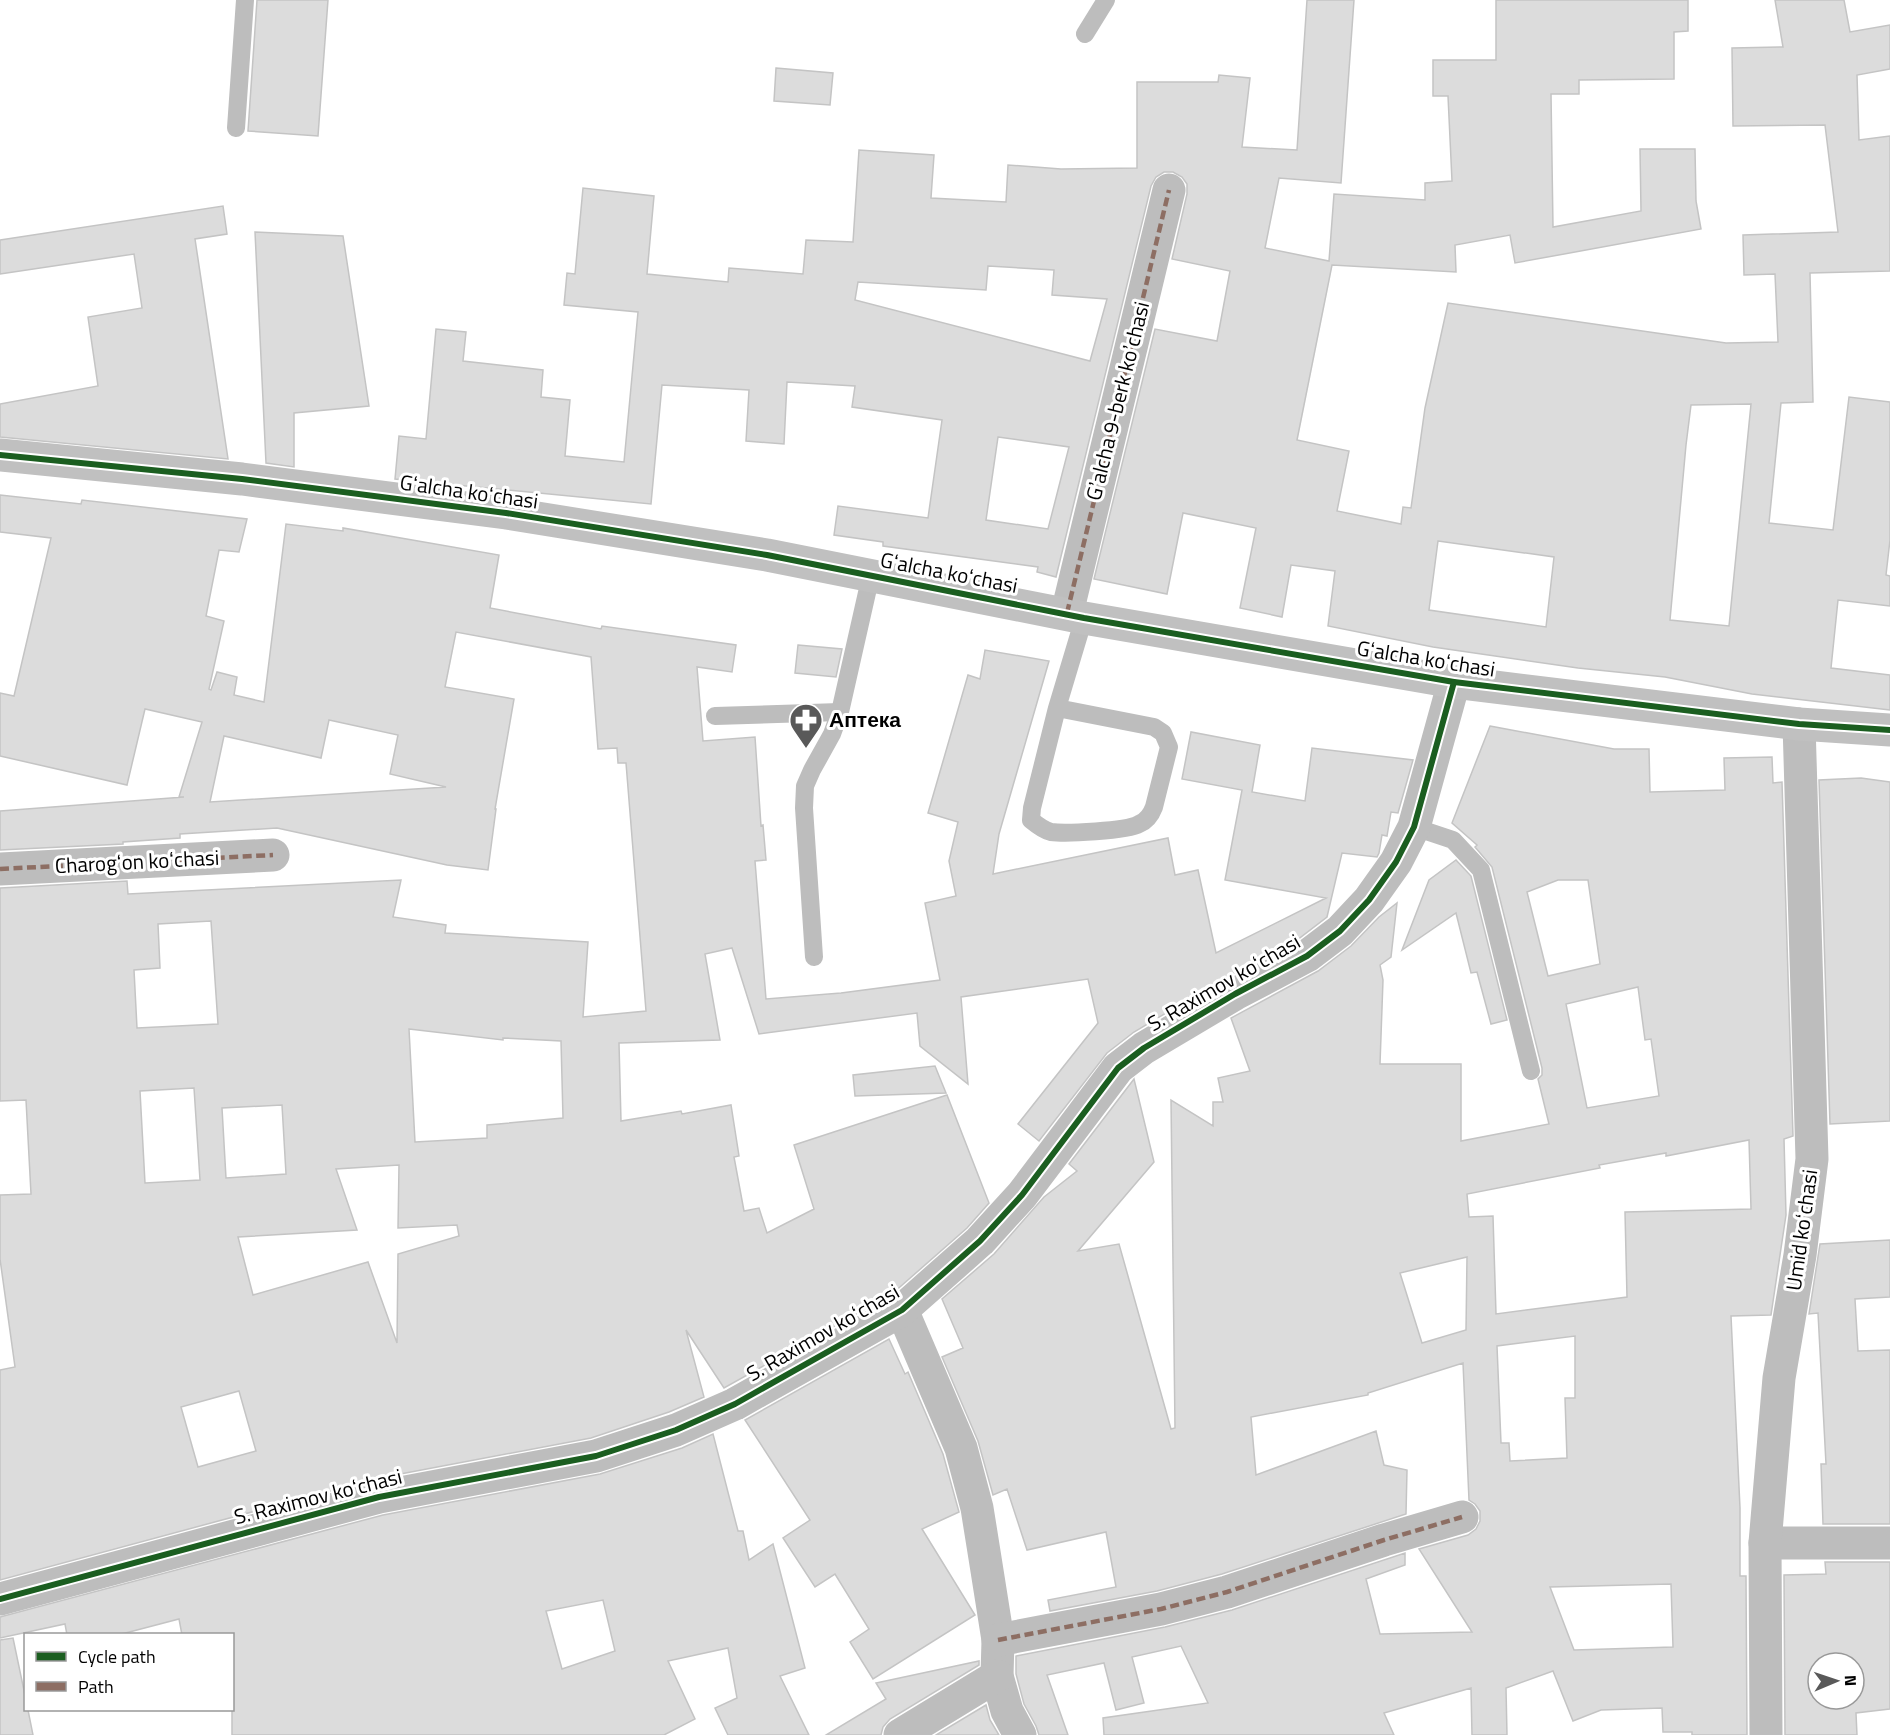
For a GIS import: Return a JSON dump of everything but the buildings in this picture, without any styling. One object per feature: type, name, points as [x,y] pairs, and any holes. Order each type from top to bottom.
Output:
[{"type":"street","name":"Gʼalcha 9-berk koʼchasi","points":[[1076,615],[1169,190]]},
{"type":"street","name":"Gʻalcha koʻchasi","points":[[0,455],[242,478],[506,513],[767,555],[1076,615],[1454,682],[1799,724],[1890,730]]},
{"type":"street","name":"S. Raximov koʻchasi","points":[[0,1599],[379,1497],[596,1456],[666,1434],[735,1404],[902,1310],[980,1241],[1022,1195],[1118,1068],[1144,1048],[1235,994],[1307,956],[1340,931],[1369,900],[1396,861],[1414,827],[1454,682]]},
{"type":"street","name":"Umid koʻchasi","points":[[1766,1735],[1765,1543],[1779,1378],[1800,1255],[1812,1159],[1799,724]]},
{"type":"street","name":"Charogʻon koʻchasi","points":[[0,869],[273,855]]},
{"type":"street","points":[[902,1310],[961,1448],[977,1508],[998,1640],[997,1676],[1007,1711],[1020,1735]]},
{"type":"street","points":[[998,1640],[1161,1609],[1227,1592],[1384,1540],[1462,1517]]},
{"type":"street","points":[[1765,1543],[1890,1543]]},
{"type":"street","points":[[900,1735],[997,1676]]},
{"type":"lane","points":[[236,128],[245,0]]},
{"type":"lane","points":[[1085,34],[1106,0]]},
{"type":"lane","points":[[814,957],[804,808],[805,786],[832,734],[840,712],[871,575]]},
{"type":"lane","points":[[1057,708],[1154,727],[1163,733],[1168,747],[1159,787],[1150,815],[1140,824],[1128,828],[1060,833],[1048,831],[1031,820],[1076,615]]},
{"type":"lane","points":[[715,716],[840,712]]},
{"type":"lane","points":[[1414,827],[1453,840],[1481,870],[1531,1071]]},
{"type":"marked path","points":[[1067,613],[1169,190]]},
{"type":"marked path","points":[[0,869],[273,855]]},
{"type":"marked path","points":[[998,1640],[1161,1609],[1227,1592],[1384,1540],[1462,1517]]},
{"type":"cycle path","points":[[0,455],[242,479],[506,513],[767,555],[1084,618],[1454,682],[1799,724],[1890,730]]},
{"type":"cycle path","points":[[0,1599],[379,1497],[596,1456],[676,1430],[735,1404],[902,1310],[980,1241],[1022,1195],[1118,1068],[1144,1048],[1235,994],[1307,956],[1340,931],[1369,900],[1396,862],[1414,827],[1454,682]]},
{"type":"place","name":"Аптека","points":[[806,749]]}]
